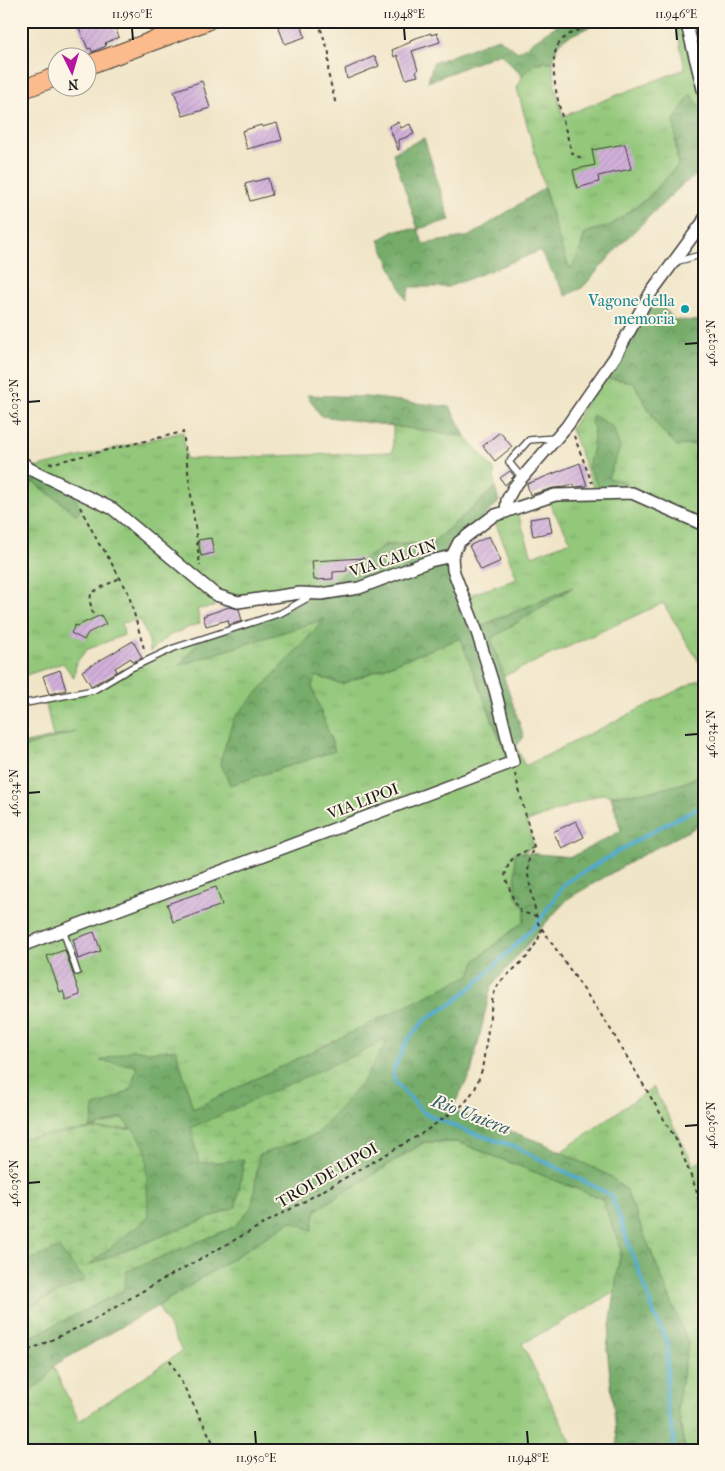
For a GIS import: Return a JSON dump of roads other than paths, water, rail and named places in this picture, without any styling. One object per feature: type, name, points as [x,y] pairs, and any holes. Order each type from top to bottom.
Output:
[{"type":"main road","points":[[98,61],[207,21]]},
{"type":"main road","points":[[21,90],[48,80]]},
{"type":"street","points":[[686,21],[704,93]]},
{"type":"street","points":[[506,512],[507,500],[514,487],[569,422],[615,357],[650,294],[704,219]]},
{"type":"street","name":"VIA CALCIN","points":[[26,465],[113,509],[216,595],[238,602],[300,593],[359,588],[430,561],[452,556],[459,542],[493,516],[555,495],[632,493],[704,525]]},
{"type":"street","name":"VIA LIPOI","points":[[21,946],[514,762],[477,632],[453,570],[452,556]]},
{"type":"lane","points":[[673,262],[704,254]]},
{"type":"lane","points":[[522,478],[509,462],[529,440],[557,438]]},
{"type":"lane","points":[[21,704],[94,690],[131,668],[174,648],[281,613],[315,593]]},
{"type":"lane","points":[[63,930],[77,972]]},
{"type":"waterway","name":"Rio Uniera","points":[[672,1450],[674,1438],[666,1403],[668,1344],[655,1316],[611,1195],[514,1146],[466,1131],[424,1113],[395,1082],[393,1071],[406,1042],[426,1019],[454,1002],[482,978],[538,923],[565,883],[658,828],[704,805]]},
{"type":"place","name":"Vagone della memoria","points":[[685,309]]}]
